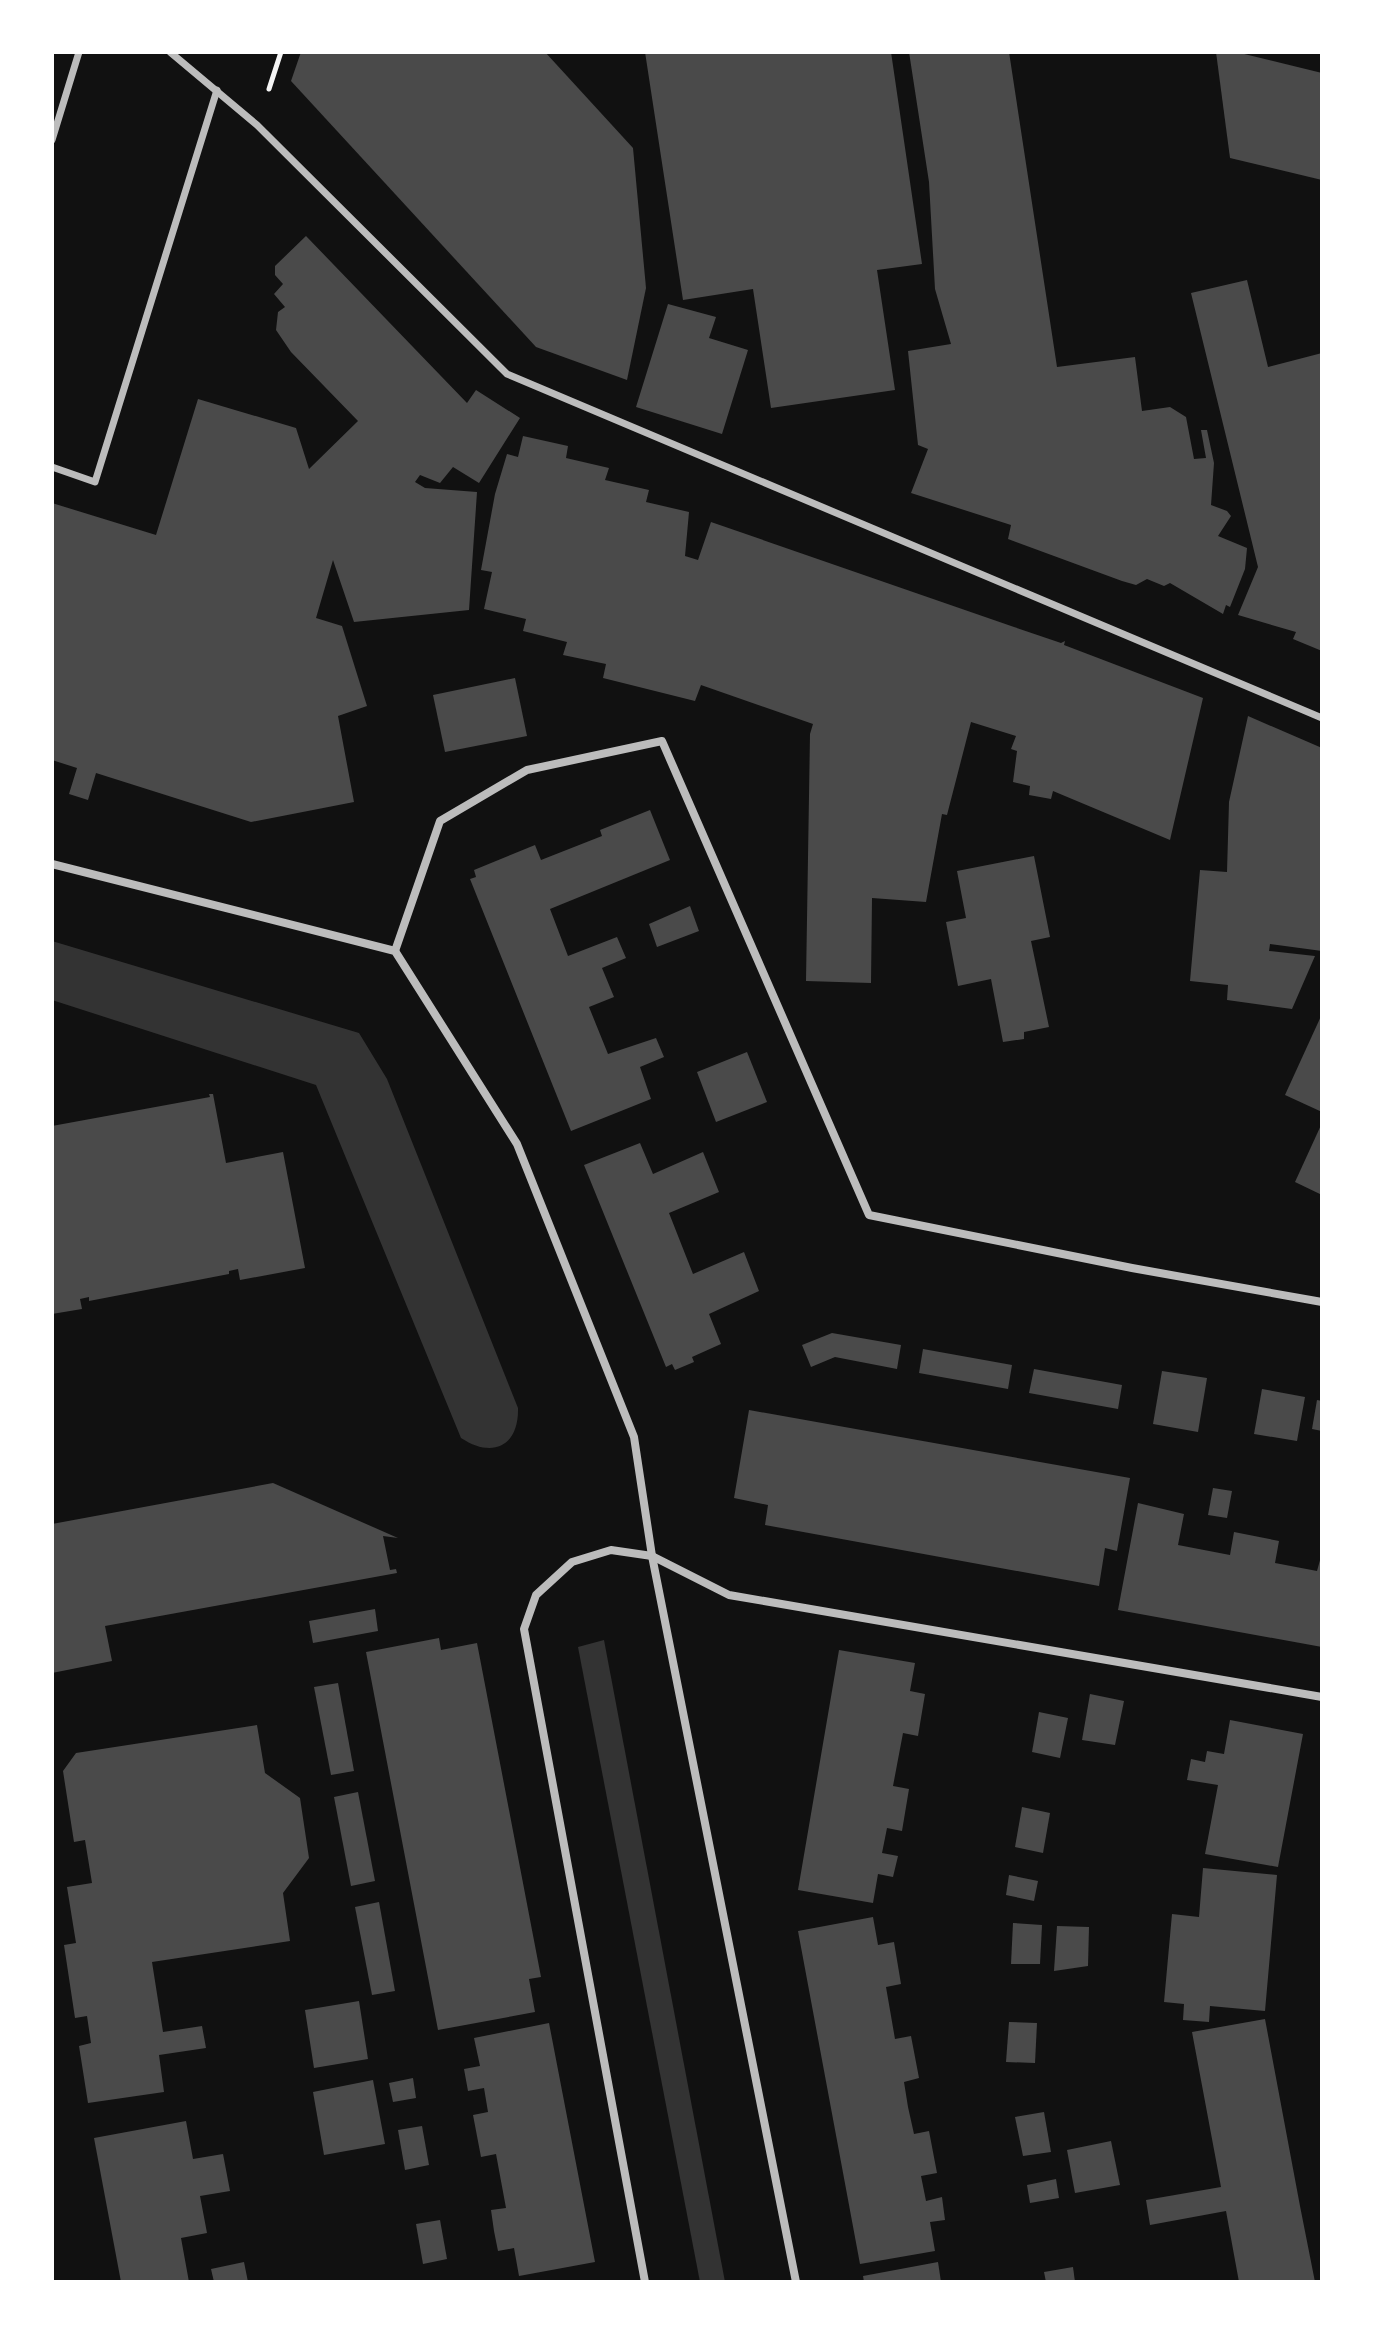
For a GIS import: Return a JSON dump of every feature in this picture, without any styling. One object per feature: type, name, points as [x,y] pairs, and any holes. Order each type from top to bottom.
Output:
[{"type":"street","points":[[52,140],[79,52]]},
{"type":"street","points":[[170,52],[257,125],[507,374],[1322,718]]},
{"type":"street","points":[[52,467],[95,482],[217,90]]},
{"type":"street","points":[[395,951],[440,821],[527,770],[662,741],[869,1215],[1132,1268],[1322,1302]]},
{"type":"street","points":[[52,864],[395,951],[517,1144],[634,1437],[652,1556],[796,2282]]},
{"type":"street","points":[[645,2282],[524,1629],[536,1595],[572,1562],[611,1550],[652,1556],[729,1595],[1322,1697]]},
{"type":"shaded area","points":[[52,941],[359,1033],[387,1079],[518,1408],[514,1432],[509,1440],[493,1448],[484,1448],[461,1438],[316,1085],[52,1000]]},
{"type":"shaded area","points":[[604,1640],[725,2282],[700,2282],[578,1647]]},
{"type":"building","points":[[301,52],[545,52],[633,148],[646,288],[627,380],[536,347],[291,81]]},
{"type":"building","points":[[645,52],[891,52],[922,264],[877,270],[895,390],[771,408],[753,289],[683,300]]},
{"type":"building","points":[[909,52],[1009,52],[1057,367],[1135,357],[1142,411],[1170,407],[1186,417],[1194,459],[1206,458],[1201,430],[1207,430],[1214,463],[1211,505],[1227,511],[1231,516],[1218,536],[1247,548],[1245,569],[1230,607],[1226,605],[1223,614],[1170,583],[1164,586],[1147,579],[1136,585],[1122,581],[1008,539],[1011,525],[911,493],[928,449],[918,445],[908,351],[951,344],[935,289],[929,182]]},
{"type":"building","points":[[1216,52],[1236,52],[1322,73],[1322,180],[1230,158]]},
{"type":"building","points":[[306,236],[467,403],[476,390],[520,418],[479,483],[453,467],[440,483],[420,475],[415,482],[425,488],[477,492],[469,610],[354,622],[333,560],[316,618],[342,626],[367,706],[338,716],[354,802],[251,822],[96,773],[88,800],[69,794],[77,768],[52,760],[52,503],[156,535],[198,399],[296,428],[309,469],[358,421],[291,352],[276,330],[278,312],[285,307],[274,294],[283,284],[275,275],[275,266]]},
{"type":"building","points":[[1247,280],[1268,367],[1322,353],[1322,651],[1293,639],[1296,632],[1238,615],[1258,567],[1191,293]]},
{"type":"building","points":[[668,304],[716,317],[709,338],[748,350],[722,434],[636,407]]},
{"type":"building","points":[[523,436],[568,446],[566,458],[609,468],[605,480],[649,490],[646,502],[689,512],[685,556],[698,560],[711,522],[1061,643],[1065,641],[1064,645],[1203,698],[1170,840],[1053,791],[1051,799],[1029,795],[1030,786],[1013,782],[1017,751],[1011,749],[1016,736],[971,722],[947,815],[942,814],[926,902],[872,898],[871,983],[806,981],[810,734],[813,724],[701,685],[695,701],[603,678],[606,664],[563,655],[567,642],[523,631],[526,619],[484,609],[492,572],[481,570],[495,494],[507,454],[518,457]]},
{"type":"building","points":[[515,678],[527,736],[445,752],[433,695]]},
{"type":"building","points":[[1248,716],[1322,748],[1322,951],[1270,944],[1269,951],[1315,956],[1292,1009],[1227,1000],[1228,985],[1190,981],[1200,870],[1227,872],[1229,802]]},
{"type":"building","points":[[650,810],[670,860],[550,909],[568,956],[617,937],[626,958],[602,968],[614,997],[589,1007],[608,1054],[656,1038],[664,1057],[640,1067],[651,1099],[571,1131],[470,879],[476,877],[474,870],[535,845],[541,860],[602,836],[600,830]]},
{"type":"building","points":[[1034,856],[1050,937],[1031,941],[1049,1027],[1024,1032],[1024,1039],[1003,1042],[991,979],[958,986],[946,922],[966,918],[957,871]]},
{"type":"building","points":[[690,906],[699,931],[657,947],[649,924]]},
{"type":"building","points":[[1322,1014],[1322,1112],[1285,1095]]},
{"type":"building","points":[[747,1052],[767,1102],[716,1122],[697,1072]]},
{"type":"building","points":[[209,1094],[213,1094],[226,1163],[283,1152],[305,1268],[240,1280],[238,1269],[229,1271],[229,1274],[89,1301],[89,1297],[80,1299],[82,1309],[52,1314],[52,1126],[210,1097]]},
{"type":"building","points":[[1322,1123],[1322,1195],[1295,1182]]},
{"type":"building","points":[[640,1143],[653,1174],[703,1152],[719,1192],[669,1213],[693,1274],[744,1252],[759,1291],[709,1314],[721,1344],[692,1357],[694,1362],[675,1370],[672,1364],[666,1367],[584,1165]]},
{"type":"building","points":[[832,1333],[901,1345],[897,1369],[835,1357],[811,1367],[802,1345]]},
{"type":"building","points":[[923,1349],[1012,1365],[1008,1389],[919,1373]]},
{"type":"building","points":[[1034,1369],[1122,1385],[1118,1409],[1029,1393]]},
{"type":"building","points":[[1162,1371],[1207,1378],[1198,1432],[1153,1424]]},
{"type":"building","points":[[1262,1389],[1305,1397],[1297,1441],[1254,1434]]},
{"type":"building","points":[[1317,1400],[1322,1401],[1322,1431],[1312,1429]]},
{"type":"building","points":[[749,1410],[1130,1478],[1117,1551],[1105,1548],[1099,1586],[765,1525],[768,1505],[734,1498]]},
{"type":"building","points":[[273,1483],[398,1538],[383,1536],[390,1570],[396,1569],[397,1573],[105,1626],[112,1661],[52,1673],[52,1524]]},
{"type":"building","points":[[1213,1488],[1232,1491],[1227,1518],[1208,1515]]},
{"type":"building","points":[[1138,1503],[1184,1514],[1178,1545],[1230,1555],[1234,1532],[1279,1541],[1275,1563],[1317,1571],[1322,1553],[1322,1647],[1118,1610]]},
{"type":"building","points":[[375,1609],[378,1631],[313,1643],[309,1621]]},
{"type":"building","points":[[439,1638],[441,1650],[477,1643],[541,1977],[529,1979],[535,2012],[438,2030],[366,1652]]},
{"type":"building","points":[[839,1650],[915,1663],[910,1691],[925,1694],[918,1736],[903,1733],[893,1786],[909,1789],[902,1831],[887,1828],[882,1853],[898,1856],[893,1877],[878,1874],[873,1903],[798,1890]]},
{"type":"building","points":[[338,1683],[354,1771],[331,1775],[314,1687]]},
{"type":"building","points":[[1090,1694],[1124,1701],[1115,1745],[1082,1740]]},
{"type":"building","points":[[1039,1712],[1068,1718],[1060,1758],[1032,1752]]},
{"type":"building","points":[[1230,1720],[1303,1734],[1278,1867],[1205,1854],[1218,1785],[1187,1780],[1191,1759],[1205,1762],[1207,1751],[1224,1754]]},
{"type":"building","points":[[257,1725],[265,1773],[300,1798],[309,1858],[283,1893],[290,1941],[152,1962],[163,2032],[202,2026],[206,2048],[159,2055],[164,2092],[88,2103],[79,2046],[91,2043],[87,2016],[75,2018],[64,1945],[76,1943],[67,1887],[92,1883],[85,1840],[74,1842],[63,1771],[76,1753]]},
{"type":"building","points":[[358,1792],[375,1881],[351,1886],[334,1797]]},
{"type":"building","points":[[1022,1807],[1050,1813],[1043,1853],[1015,1847]]},
{"type":"building","points":[[1203,1868],[1277,1875],[1265,2011],[1210,2006],[1209,2022],[1183,2020],[1184,2004],[1164,2002],[1172,1914],[1199,1917]]},
{"type":"building","points":[[1009,1875],[1038,1881],[1034,1901],[1006,1895]]},
{"type":"building","points":[[379,1902],[395,1991],[372,1995],[355,1907]]},
{"type":"building","points":[[873,1917],[878,1945],[894,1942],[901,1984],[886,1987],[895,2039],[911,2036],[919,2078],[904,2082],[908,2107],[914,2134],[929,2131],[937,2173],[921,2176],[926,2201],[942,2197],[945,2220],[930,2222],[935,2251],[860,2264],[798,1931]]},
{"type":"building","points":[[1013,1923],[1042,1925],[1040,1964],[1011,1964]]},
{"type":"building","points":[[1057,1926],[1089,1927],[1088,1966],[1054,1971]]},
{"type":"building","points":[[359,2001],[368,2059],[314,2068],[305,2010]]},
{"type":"building","points":[[1265,2019],[1315,2282],[1239,2282],[1226,2211],[1150,2225],[1146,2200],[1221,2187],[1192,2032]]},
{"type":"building","points":[[1009,2022],[1037,2023],[1035,2063],[1006,2062]]},
{"type":"building","points":[[549,2023],[595,2262],[519,2276],[514,2248],[498,2251],[494,2231],[491,2210],[506,2208],[496,2154],[481,2157],[473,2115],[488,2112],[484,2088],[468,2091],[464,2069],[480,2066],[474,2038]]},
{"type":"building","points":[[413,2078],[416,2098],[393,2102],[389,2083]]},
{"type":"building","points":[[373,2080],[385,2144],[324,2155],[313,2092]]},
{"type":"building","points":[[1044,2112],[1051,2152],[1023,2156],[1015,2117]]},
{"type":"building","points":[[186,2121],[193,2159],[223,2154],[230,2191],[200,2196],[207,2233],[181,2238],[189,2282],[121,2282],[94,2138]]},
{"type":"building","points":[[422,2126],[429,2165],[405,2170],[398,2130]]},
{"type":"building","points":[[1111,2141],[1120,2185],[1075,2193],[1067,2150]]},
{"type":"building","points":[[1056,2179],[1059,2198],[1030,2203],[1027,2185]]},
{"type":"building","points":[[440,2220],[447,2259],[423,2264],[416,2224]]},
{"type":"building","points":[[244,2262],[248,2282],[214,2282],[211,2269]]},
{"type":"building","points":[[938,2262],[941,2282],[864,2282],[863,2276]]},
{"type":"building","points":[[1073,2267],[1075,2282],[1046,2282],[1044,2272]]}]
